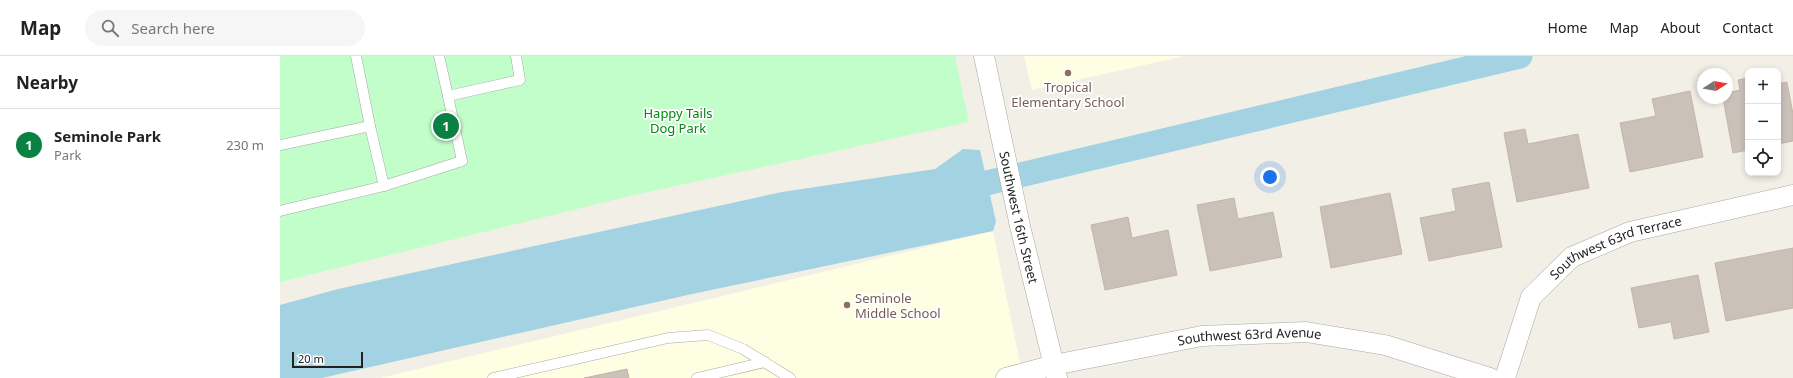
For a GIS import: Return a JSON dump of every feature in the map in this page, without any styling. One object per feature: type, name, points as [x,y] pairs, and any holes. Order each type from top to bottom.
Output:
[{"type":"street","name":"Southwest 16th Street","points":[[984,56],[1020,226],[1056,372]]},
{"type":"street","name":"Southwest 63rd Terrace","points":[[1505,378],[1531,297],[1572,257],[1630,232],[1793,195]]},
{"type":"street","name":"Southwest 63rd Avenue","points":[[1006,378],[1056,372],[1202,336],[1306,332],[1385,345],[1490,378]]},
{"type":"lane","points":[[356,56],[384,186]]},
{"type":"lane","points":[[280,211],[384,186],[462,161],[439,56]]},
{"type":"lane","points":[[448,96],[520,80],[516,56]]},
{"type":"lane","points":[[280,145],[370,126]]},
{"type":"lane","points":[[493,378],[668,338],[708,335],[743,349],[790,378]]},
{"type":"lane","points":[[697,378],[765,362]]},
{"type":"shaded area","name":"Tropical Elementary School","points":[[1024,56],[1185,56],[1032,90]]},
{"type":"shaded area","name":"Seminole Middle School","points":[[993,231],[1023,378],[380,378]]},
{"type":"green space","name":"Happy Tails Dog Park","points":[[280,56],[955,56],[969,122],[630,196],[280,282]]},
{"type":"water","points":[[963,149],[980,150],[996,222],[993,231],[692,294],[322,378],[280,378],[280,305],[338,289],[782,192],[935,169]]},
{"type":"building","points":[[1745,79],[1745,151],[1733,153],[1724,104],[1733,104],[1733,92],[1740,90],[1738,80]]},
{"type":"building","points":[[1787,82],[1793,114],[1793,141],[1781,143],[1781,104],[1781,83]]},
{"type":"building","points":[[1690,91],[1703,157],[1630,172],[1620,123],[1656,116],[1652,99]]},
{"type":"building","points":[[1525,129],[1528,144],[1578,134],[1589,188],[1517,202],[1504,133]]},
{"type":"building","points":[[1489,182],[1502,247],[1429,261],[1420,218],[1456,211],[1452,189]]},
{"type":"building","points":[[1390,193],[1402,254],[1331,268],[1320,207]]},
{"type":"building","points":[[1234,198],[1238,219],[1273,212],[1282,257],[1210,271],[1197,205]]},
{"type":"building","points":[[1128,217],[1132,238],[1168,230],[1177,275],[1105,290],[1091,225]]},
{"type":"building","points":[[1793,248],[1793,308],[1726,321],[1715,263]]},
{"type":"building","points":[[1698,275],[1709,332],[1674,339],[1671,322],[1639,328],[1631,288]]},
{"type":"building","points":[[627,369],[629,378],[584,378]]},
{"type":"waterway","points":[[953,191],[1520,56]]},
{"type":"place","name":"Tropical Elementary School","points":[[1068,73]]},
{"type":"place","name":"Seminole Park","points":[[446,126]]},
{"type":"place","name":"Seminole Middle School","points":[[847,305]]}]
